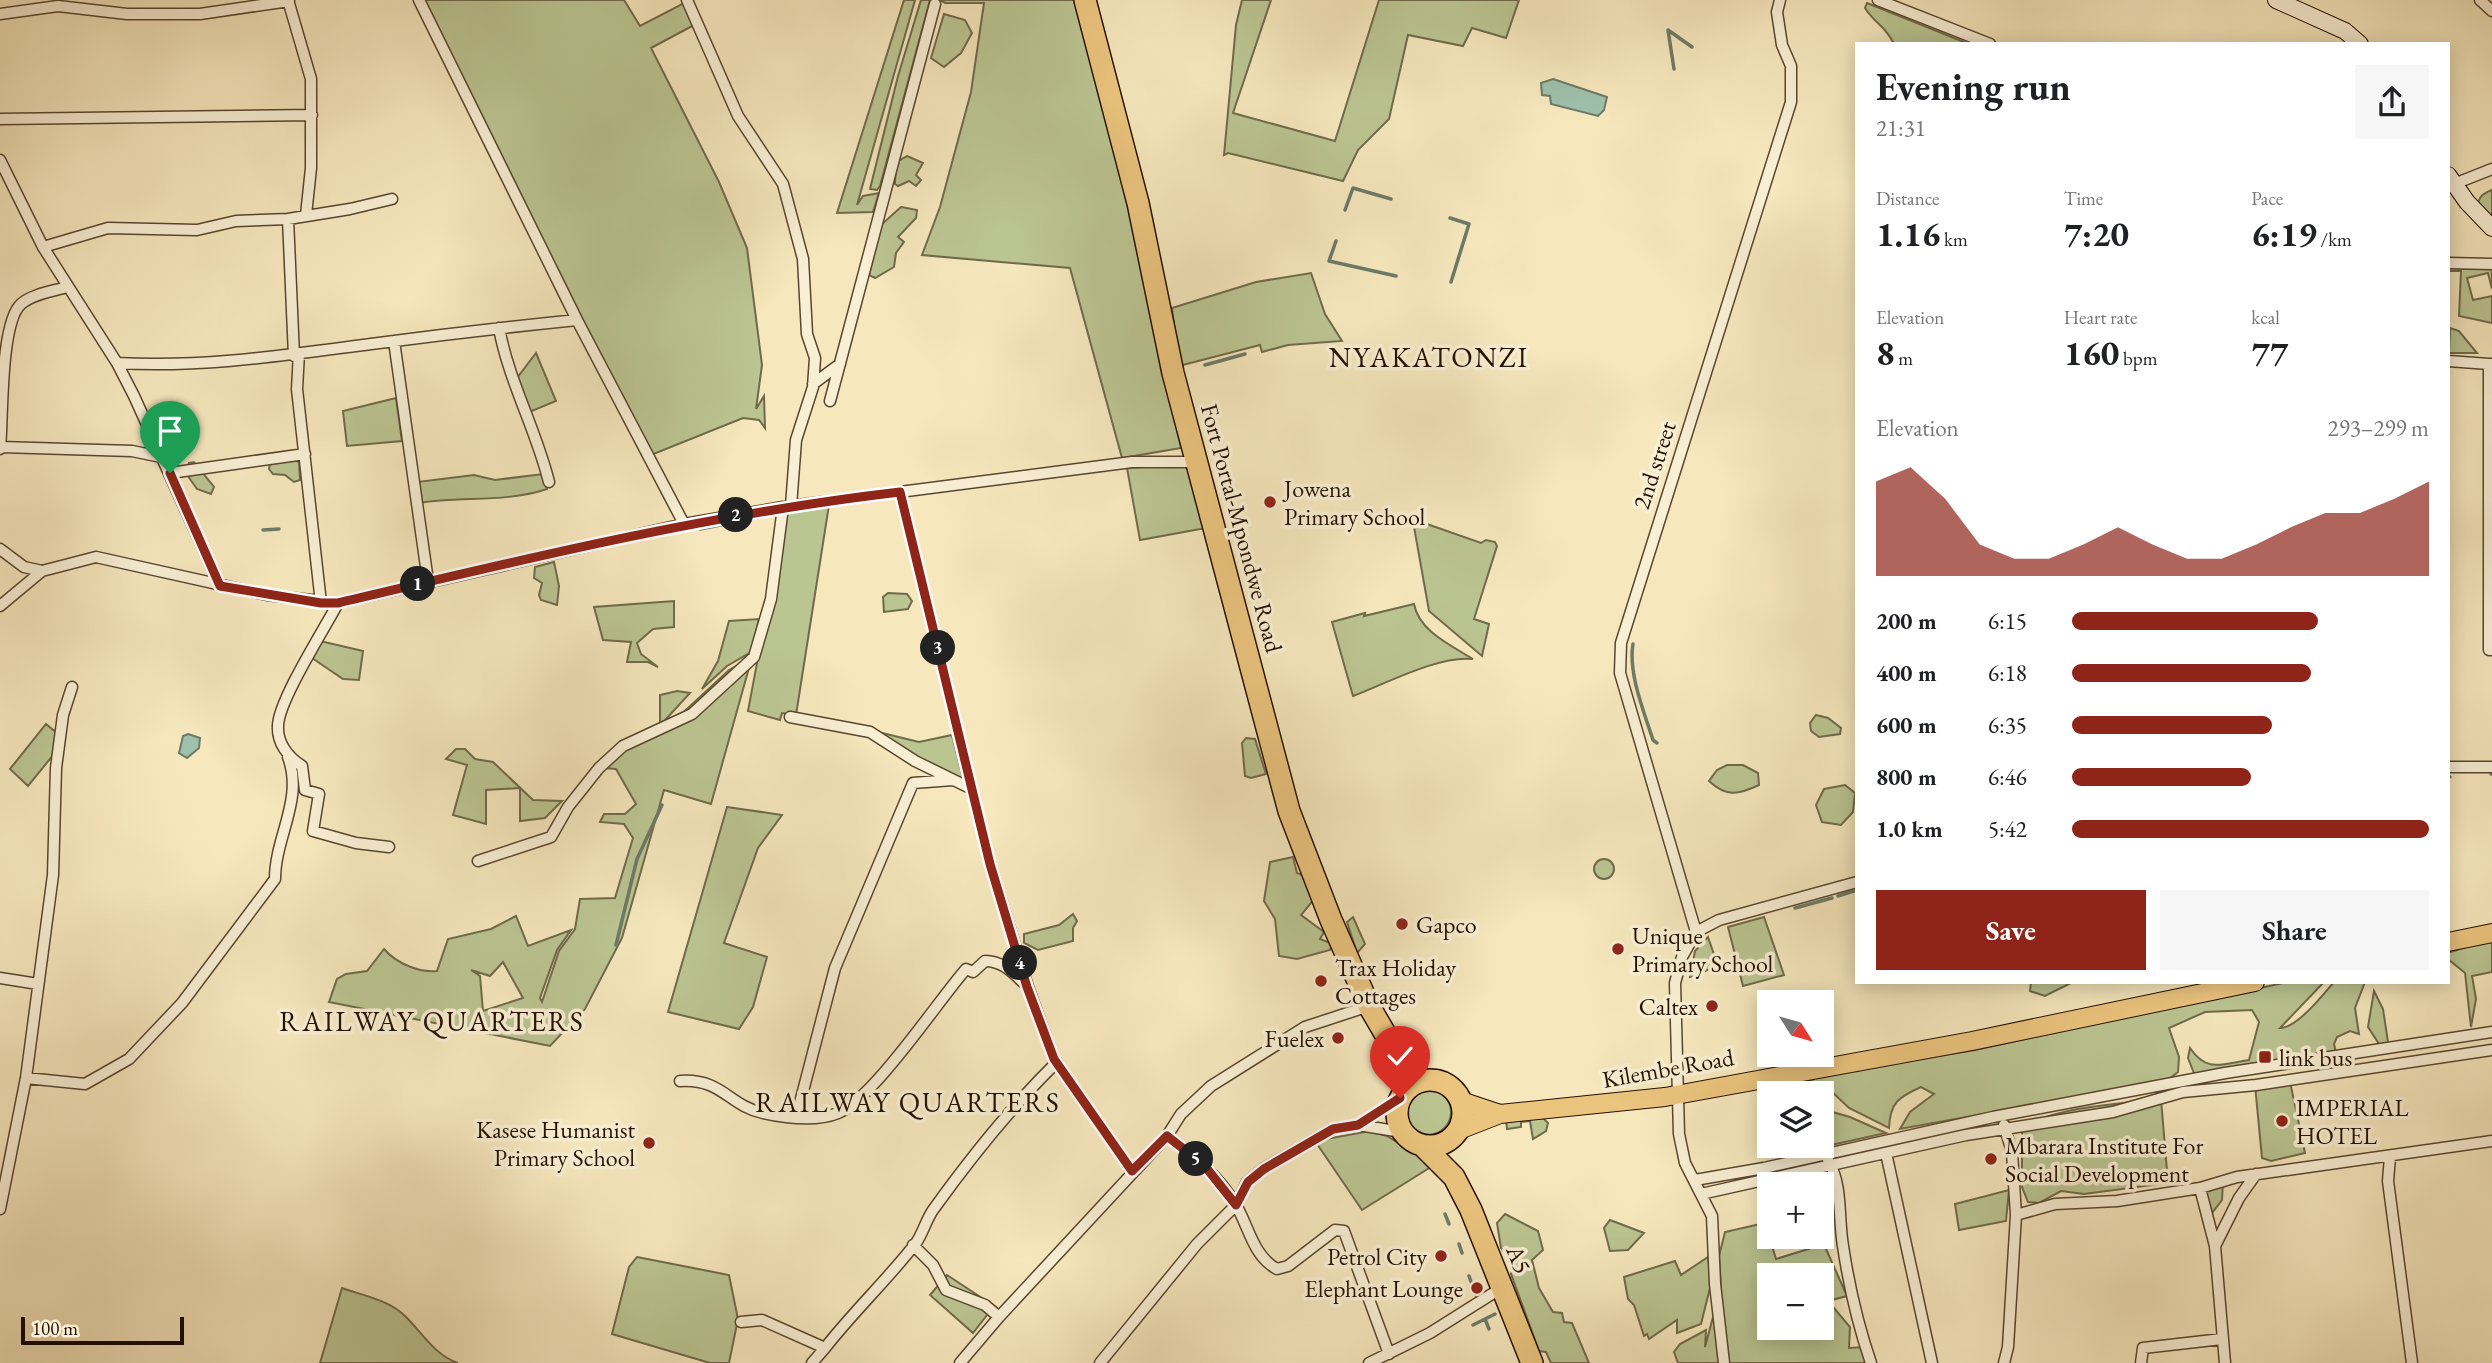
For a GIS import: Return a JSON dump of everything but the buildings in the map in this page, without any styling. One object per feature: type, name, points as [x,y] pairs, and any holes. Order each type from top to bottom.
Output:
[{"type":"highway","name":"Fort Portal-Mpondwe Road","points":[[1085,0],[1138,203],[1173,373],[1199,462],[1289,811],[1318,891],[1369,1006],[1397,1054],[1402,1095]]},
{"type":"highway","name":"Fort Portal-Mpondwe Road","points":[[1397,1054],[1435,1080]]},
{"type":"highway","points":[[1402,1132],[1396,1110],[1402,1095],[1413,1084],[1435,1080]]},
{"type":"highway","name":"Kilembe Road","points":[[1435,1080],[1455,1091],[1461,1101]]},
{"type":"highway","name":"A5","points":[[1454,1177],[1455,1134],[1463,1110],[1461,1101]]},
{"type":"highway","name":"A5","points":[[1402,1132],[1411,1141],[1423,1146],[1454,1177],[1471,1210],[1532,1363]]},
{"type":"highway","name":"Kilembe Road","points":[[1423,1146],[1438,1146],[1455,1134]]},
{"type":"main road","points":[[2450,942],[2492,933]]},
{"type":"main road","name":"Kilembe Road","points":[[1455,1134],[1500,1114],[1625,1104],[1680,1095],[1972,1041],[2245,984]]},
{"type":"main road","name":"Kilembe Road","points":[[1461,1101],[1500,1114]]},
{"type":"street","points":[[0,14],[58,6],[128,14],[200,14],[288,0],[311,79],[312,115],[306,215]]},
{"type":"street","points":[[419,0],[577,320],[684,524]]},
{"type":"street","points":[[478,861],[551,837],[568,807],[599,768],[623,746],[692,714],[754,657],[771,599],[796,440],[813,384],[815,358],[807,334],[803,259],[783,184],[738,116],[687,0]]},
{"type":"street","name":"2nd street","points":[[1696,932],[1620,673],[1621,643],[1791,102],[1791,66],[1782,45],[1777,12],[1780,0]]},
{"type":"street","points":[[1878,0],[1985,42]]},
{"type":"street","points":[[2276,0],[2345,31],[2358,42]]},
{"type":"street","points":[[2480,0],[2492,11]]},
{"type":"street","points":[[830,401],[935,4]]},
{"type":"street","points":[[0,119],[312,115]]},
{"type":"street","points":[[0,160],[43,247],[117,363],[220,586]]},
{"type":"street","points":[[2492,169],[2451,182],[2466,202],[2492,228]]},
{"type":"street","points":[[43,247],[108,228],[197,230],[236,221],[288,219],[392,199]]},
{"type":"street","points":[[288,219],[297,354],[296,389],[321,603]]},
{"type":"street","points":[[2450,263],[2492,264]]},
{"type":"street","points":[[67,287],[20,304],[12,318],[5,359],[0,448],[132,451],[161,457]]},
{"type":"street","points":[[117,363],[160,365],[297,354],[577,320]]},
{"type":"street","points":[[499,328],[505,359],[518,400],[541,450],[549,482]]},
{"type":"street","points":[[394,341],[428,582]]},
{"type":"street","points":[[2450,361],[2490,364],[2489,650],[2492,650]]},
{"type":"street","points":[[813,384],[840,364]]},
{"type":"street","points":[[170,473],[305,454]]},
{"type":"street","points":[[0,606],[42,571],[96,557],[220,586],[321,603],[338,603],[684,524],[787,507],[1132,462],[1199,462]]},
{"type":"street","points":[[900,492],[990,864],[1027,987],[1057,1062],[1132,1171]]},
{"type":"street","points":[[0,549],[24,567],[42,571]]},
{"type":"street","points":[[26,1078],[85,1084],[130,1059],[182,1003],[275,879],[275,866],[293,793],[294,774],[279,733],[281,714],[338,603]]},
{"type":"street","points":[[0,1209],[3,1183],[26,1078],[53,875],[56,768],[63,715],[72,687]]},
{"type":"street","points":[[790,716],[870,732],[915,761],[972,789]]},
{"type":"street","points":[[288,757],[302,766],[305,790],[319,794],[313,831],[356,843],[389,847]]},
{"type":"street","points":[[2450,767],[2492,767]]},
{"type":"street","points":[[796,1118],[835,968],[892,828],[913,783],[953,780]]},
{"type":"street","points":[[1724,1363],[1715,1284],[1712,1216],[1685,1163],[1679,1134],[1675,983],[1682,957],[1696,932],[1719,920],[1855,883]]},
{"type":"street","points":[[680,1081],[710,1083],[755,1111],[796,1118],[834,1115],[846,1110],[918,1032],[966,969],[973,972],[985,961],[993,961],[1009,969],[1027,987]]},
{"type":"street","points":[[0,978],[38,984]]},
{"type":"street","points":[[960,1363],[1132,1171],[1167,1136],[1181,1114],[1211,1086],[1305,1027],[1369,1006]]},
{"type":"street","points":[[1701,1194],[2002,1115],[2225,1073],[2492,1032]]},
{"type":"street","points":[[1695,1180],[1886,1153],[2005,1129],[2099,1115],[2183,1092],[2266,1084],[2492,1050]]},
{"type":"street","points":[[812,1363],[861,1303],[890,1276],[913,1245],[930,1215],[986,1140],[1022,1096],[1057,1062]]},
{"type":"street","points":[[1358,1125],[1402,1095]]},
{"type":"street","points":[[2002,1115],[2012,1152],[2017,1215],[2008,1347],[2004,1363]]},
{"type":"street","points":[[1100,1363],[1198,1244],[1236,1205],[1248,1182],[1264,1169],[1333,1129],[1358,1125],[1402,1132]]},
{"type":"street","points":[[1167,1136],[1204,1165],[1236,1205],[1254,1244],[1269,1264],[1282,1270],[1335,1230],[1345,1231],[1389,1354]]},
{"type":"street","points":[[2017,1215],[2054,1204],[2117,1201],[2200,1188],[2256,1174],[2492,1141]]},
{"type":"street","points":[[1886,1153],[1932,1363]]},
{"type":"street","points":[[2389,1157],[2388,1181],[2412,1363]]},
{"type":"street","points":[[1828,1160],[1837,1188],[1849,1283],[1871,1363]]},
{"type":"street","points":[[2215,1246],[2239,1198],[2256,1174]]},
{"type":"street","points":[[2200,1188],[2215,1246],[2225,1363]]},
{"type":"street","points":[[913,1245],[933,1265],[946,1290],[985,1305],[999,1317]]},
{"type":"street","points":[[1368,1363],[1430,1333],[1503,1287]]},
{"type":"street","points":[[741,1322],[762,1320],[825,1348]]},
{"type":"street","points":[[2141,1363],[2143,1348],[2222,1339]]},
{"type":"shaded area","points":[[420,0],[624,0],[640,26],[686,2],[696,24],[651,48],[719,182],[747,248],[762,365],[756,409],[764,396],[765,428],[759,420],[743,418],[651,455]]},
{"type":"shaded area","points":[[904,0],[915,0],[857,205],[863,196],[879,193],[873,212],[837,213]]},
{"type":"shaded area","points":[[921,0],[930,0],[880,186],[877,190],[870,189],[898,76]]},
{"type":"shaded area","points":[[940,0],[1075,0],[1137,241],[1181,448],[1122,458],[1070,268],[922,255],[940,207],[971,92],[984,3],[945,3]]},
{"type":"shaded area","points":[[1242,0],[1271,0],[1233,113],[1335,141],[1379,0],[1519,0],[1506,38],[1472,28],[1463,46],[1408,35],[1389,119],[1358,150],[1343,181],[1228,153],[1224,155],[1236,25]]},
{"type":"shaded area","points":[[1867,3],[1964,42],[1893,42],[1865,8]]},
{"type":"shaded area","points":[[944,14],[965,20],[972,33],[961,53],[944,67],[931,58]]},
{"type":"shaded area","points":[[1553,79],[1607,97],[1604,110],[1598,116],[1551,104],[1550,96],[1542,95],[1541,83]]},
{"type":"shaded area","points":[[907,156],[923,163],[916,175],[921,180],[916,186],[909,181],[898,186],[895,184],[896,162]]},
{"type":"shaded area","points":[[2492,190],[2492,222],[2479,213],[2478,204],[2484,194]]},
{"type":"shaded area","points":[[901,207],[917,210],[916,218],[898,237],[904,242],[896,253],[894,267],[875,278],[869,275],[881,225]]},
{"type":"shaded area","points":[[2450,263],[2492,263],[2492,289],[2488,273],[2467,278],[2473,300],[2492,296],[2492,323],[2459,316],[2461,271],[2450,271]]},
{"type":"shaded area","points":[[1311,273],[1325,314],[1342,341],[1288,345],[1262,352],[1260,345],[1179,366],[1172,308],[1256,282]]},
{"type":"shaded area","points":[[2450,328],[2459,331],[2477,353],[2450,353]]},
{"type":"shaded area","points":[[536,353],[556,401],[527,413],[514,382]]},
{"type":"shaded area","points":[[396,398],[402,441],[347,446],[343,411]]},
{"type":"shaded area","points":[[294,460],[299,462],[300,480],[294,482],[285,475],[273,474],[269,469],[270,463]]},
{"type":"shaded area","points":[[194,462],[214,487],[211,494],[197,489],[185,472],[189,463]]},
{"type":"shaded area","points":[[1184,464],[1191,469],[1206,528],[1140,540],[1127,468]]},
{"type":"shaded area","points":[[543,474],[547,489],[531,493],[499,498],[419,503],[417,482],[474,475],[495,480]]},
{"type":"shaded area","points":[[829,505],[796,715],[782,713],[780,720],[748,711],[785,514]]},
{"type":"shaded area","points":[[1424,523],[1481,543],[1486,540],[1495,542],[1497,546],[1474,619],[1489,624],[1482,656],[1429,611],[1414,527]]},
{"type":"shaded area","points":[[554,562],[559,586],[557,605],[541,600],[539,595],[542,583],[534,578],[535,567]]},
{"type":"shaded area","points":[[888,593],[907,594],[912,601],[908,609],[884,612],[883,597]]},
{"type":"shaded area","points":[[674,601],[674,627],[653,629],[637,643],[641,654],[658,667],[648,662],[627,662],[631,642],[603,640],[594,607]]},
{"type":"shaded area","points":[[1414,604],[1417,614],[1429,630],[1473,659],[1444,661],[1353,696],[1332,622]]},
{"type":"shaded area","points":[[759,619],[751,652],[727,666],[702,689],[718,661],[729,621]]},
{"type":"shaded area","points":[[320,641],[363,651],[359,680],[343,679],[312,658]]},
{"type":"shaded area","points":[[752,657],[711,804],[664,790],[622,938],[585,1009],[550,1046],[329,1002],[337,979],[346,974],[367,971],[384,949],[408,966],[437,971],[448,939],[491,929],[516,916],[528,946],[571,930],[557,950],[540,998],[542,1002],[559,951],[575,929],[580,899],[615,898],[633,838],[624,824],[600,822],[604,814],[625,814],[636,804],[616,769],[603,768],[626,748],[661,733],[729,670]],"holes":[[[503,962],[523,998],[483,1011],[480,976],[471,970],[490,976]]]},
{"type":"shaded area","points":[[677,691],[690,693],[656,730],[660,723],[660,695]]},
{"type":"shaded area","points":[[1816,715],[1828,718],[1841,728],[1840,734],[1819,737],[1811,731],[1810,723]]},
{"type":"shaded area","points":[[46,724],[58,734],[54,754],[28,786],[10,769]]},
{"type":"shaded area","points":[[878,732],[919,742],[952,735],[964,782],[915,758]]},
{"type":"shaded area","points":[[188,734],[200,738],[199,748],[187,758],[179,753],[183,736]]},
{"type":"shaded area","points":[[1246,738],[1255,739],[1266,774],[1251,778],[1245,776],[1242,743]]},
{"type":"shaded area","points":[[456,749],[465,749],[475,759],[493,762],[533,800],[562,801],[545,818],[520,821],[520,788],[486,790],[486,824],[453,815],[467,765],[446,759]]},
{"type":"shaded area","points":[[1727,765],[1743,765],[1758,773],[1759,785],[1732,793],[1721,790],[1709,781],[1717,770]]},
{"type":"shaded area","points":[[1845,785],[1855,793],[1853,812],[1841,825],[1822,822],[1816,805],[1824,789]]},
{"type":"shaded area","points":[[727,807],[782,815],[758,848],[724,943],[767,957],[753,1007],[739,1029],[668,1012]]},
{"type":"shaded area","points":[[1293,857],[1297,873],[1305,876],[1315,898],[1301,915],[1324,932],[1320,939],[1333,944],[1330,950],[1297,959],[1279,956],[1275,919],[1264,901],[1270,862]]},
{"type":"shaded area","points":[[1604,859],[1611,862],[1614,869],[1611,876],[1604,879],[1597,876],[1594,869],[1597,862]]},
{"type":"shaded area","points":[[1073,914],[1077,921],[1073,928],[1073,941],[1038,950],[1024,943],[1024,934],[1059,925]]},
{"type":"shaded area","points":[[1353,917],[1365,944],[1357,953],[1347,922]]},
{"type":"shaded area","points":[[1764,917],[1784,975],[1743,986],[1728,927]]},
{"type":"shaded area","points":[[1708,937],[1718,966],[1690,977],[1695,951]]},
{"type":"shaded area","points":[[2492,938],[2492,972],[2472,976],[2476,999],[2471,1027],[2465,973],[2450,961],[2450,952]]},
{"type":"shaded area","points":[[2031,984],[2069,984],[2045,996],[2030,991]]},
{"type":"shaded area","points":[[2278,984],[2322,984],[2280,1028],[2287,1027],[2302,1017],[2332,984],[2364,984],[2355,1008],[2359,1034],[2350,1031],[2337,1037],[2334,1044],[2337,1057],[2195,1076],[2188,1058],[2190,1048],[2196,1056],[2209,1064],[2223,1065],[2249,1060],[2259,1022],[2252,1010],[2205,1012],[2169,1028],[2179,1057],[2178,1072],[2166,1081],[1900,1129],[1910,1112],[1934,1094],[1921,1087],[1901,1098],[1891,1112],[1889,1128],[1849,1108],[1834,1094],[1834,1081],[1812,1081],[1805,1078],[1975,1050]]},
{"type":"shaded area","points":[[2374,991],[2383,1009],[2388,1042],[2381,1047],[2368,1027]]},
{"type":"shaded area","points":[[2289,1077],[2305,1153],[2271,1161],[2262,1158],[2255,1085]]},
{"type":"shaded area","points":[[1428,1089],[1444,1096],[1451,1112],[1444,1128],[1428,1135],[1412,1128],[1405,1112],[1412,1096]]},
{"type":"shaded area","points":[[2161,1099],[2168,1183],[2084,1194],[2061,1191],[2039,1203],[2028,1202],[2022,1187],[2022,1127],[2072,1110]]},
{"type":"shaded area","points":[[1834,1112],[1850,1117],[1886,1133],[1834,1144]]},
{"type":"shaded area","points":[[1543,1118],[1548,1123],[1546,1131],[1533,1139],[1530,1121],[1521,1122],[1521,1127],[1507,1129],[1506,1121]]},
{"type":"shaded area","points":[[1370,1131],[1387,1136],[1434,1165],[1362,1210],[1315,1141]]},
{"type":"shaded area","points":[[2223,1182],[2222,1200],[2209,1217],[2197,1190]]},
{"type":"shaded area","points":[[2009,1190],[2006,1221],[1959,1230],[1955,1204]]},
{"type":"shaded area","points":[[1505,1214],[1538,1231],[1543,1250],[1532,1260],[1539,1288],[1553,1312],[1562,1313],[1564,1322],[1572,1323],[1589,1363],[1551,1363],[1546,1352],[1539,1351],[1511,1274],[1514,1263],[1501,1248],[1497,1223]]},
{"type":"shaded area","points":[[1610,1220],[1644,1233],[1628,1250],[1610,1251],[1604,1228]]},
{"type":"shaded area","points":[[1757,1225],[1757,1249],[1773,1249],[1776,1259],[1808,1249],[1826,1249],[1832,1263],[1757,1263],[1757,1340],[1834,1340],[1834,1308],[1850,1327],[1849,1348],[1864,1347],[1870,1363],[1678,1363],[1674,1352],[1680,1344],[1706,1330],[1705,1347],[1721,1287],[1719,1256],[1725,1232]]},
{"type":"shaded area","points":[[637,1257],[729,1275],[738,1319],[729,1363],[710,1363],[612,1334],[629,1267]]},
{"type":"shaded area","points":[[1708,1257],[1711,1284],[1701,1324],[1677,1333],[1677,1320],[1649,1339],[1647,1334],[1644,1336],[1634,1305],[1628,1299],[1624,1277],[1675,1261],[1681,1275]]},
{"type":"shaded area","points":[[1834,1267],[1847,1296],[1834,1299]]},
{"type":"shaded area","points":[[947,1275],[994,1306],[973,1333],[930,1295]]},
{"type":"shaded area","points":[[342,1288],[374,1298],[398,1310],[435,1349],[458,1363],[320,1363]]},
{"type":"waterway","points":[[1674,69],[1668,30],[1692,47]]},
{"type":"waterway","points":[[1345,210],[1353,188],[1391,199]]},
{"type":"waterway","points":[[1450,218],[1469,224],[1451,282]]},
{"type":"waterway","points":[[1336,241],[1329,261],[1396,276]]},
{"type":"waterway","points":[[1205,365],[1245,354]]},
{"type":"waterway","points":[[700,529],[775,514]]},
{"type":"waterway","points":[[263,530],[279,529]]},
{"type":"waterway","points":[[1633,644],[1633,667],[1638,692],[1653,740],[1657,743]]},
{"type":"waterway","points":[[616,945],[637,859],[662,805]]},
{"type":"waterway","points":[[1838,896],[1855,891]]},
{"type":"waterway","points":[[1795,908],[1832,898]]},
{"type":"waterway","points":[[1396,1033],[1404,1042]]},
{"type":"waterway","points":[[1445,1214],[1449,1224]]},
{"type":"waterway","points":[[1459,1244],[1462,1253]]},
{"type":"waterway","points":[[1469,1276],[1476,1295]]},
{"type":"waterway","points":[[1473,1325],[1495,1314]]},
{"type":"waterway","points":[[1485,1319],[1489,1329]]},
{"type":"place","name":"Jowena Primary School","points":[[1270,502]]},
{"type":"place","name":"Gapco","points":[[1402,924]]},
{"type":"place","name":"Unique Primary School","points":[[1618,949]]},
{"type":"place","name":"Trax Holiday Cottages","points":[[1321,981]]},
{"type":"place","name":"Caltex","points":[[1712,1006]]},
{"type":"place","name":"Fuelex","points":[[1338,1038]]},
{"type":"place","name":"link bus","points":[[2265,1057]]},
{"type":"place","name":"IMPERIAL HOTEL","points":[[2282,1121]]},
{"type":"place","name":"Kasese Humanist Primary School","points":[[649,1143]]},
{"type":"place","name":"Mbarara Institute For Social Development","points":[[1991,1159]]},
{"type":"place","name":"Petrol City","points":[[1441,1256]]},
{"type":"place","name":"Elephant Lounge","points":[[1477,1288]]},
{"type":"district","name":"NYAKATONZI","points":[[1429,357]]},
{"type":"district","name":"RAILWAY QUARTERS","points":[[432,1021]]},
{"type":"district","name":"RAILWAY QUARTERS","points":[[908,1102]]},
{"type":"route","points":[[170,473],[220,586],[321,603],[338,603],[684,524],[783,507],[900,492],[990,864],[1027,987],[1054,1059],[1132,1171],[1167,1136],[1204,1165],[1236,1205],[1248,1182],[1264,1169],[1333,1129],[1358,1125],[1400,1098]]}]
